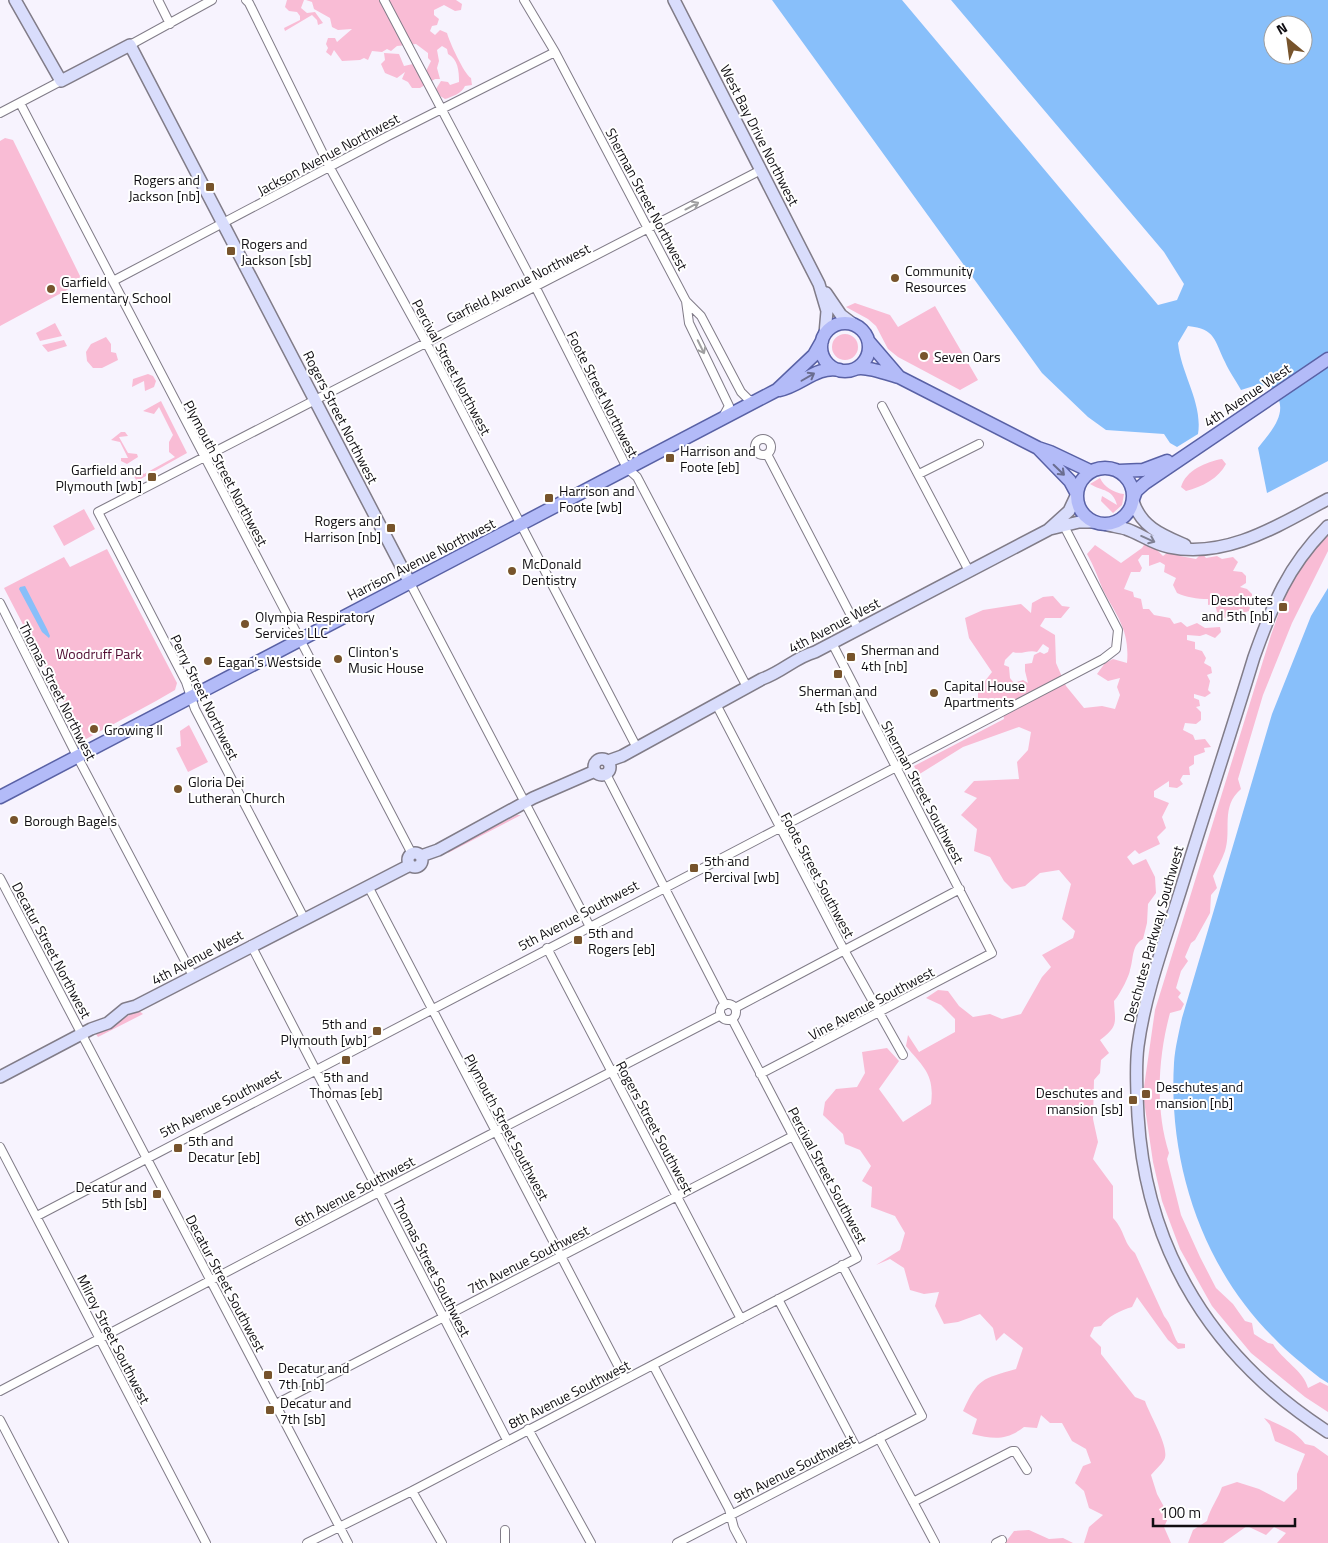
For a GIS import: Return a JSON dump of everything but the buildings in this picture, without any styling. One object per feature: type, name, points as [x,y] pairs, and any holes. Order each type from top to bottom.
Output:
[{"type":"main road","points":[[899,377],[868,342],[860,328],[853,324],[837,325],[824,338],[822,349],[827,362],[840,370],[867,367],[883,374],[899,377],[1038,448],[1090,471],[1110,468],[1119,471],[1135,471],[1183,455]]},
{"type":"main road","name":"Harrison Avenue Northwest","points":[[777,390],[814,355],[824,338]]},
{"type":"main road","points":[[855,368],[867,358],[868,342]]},
{"type":"main road","name":"4th Avenue West","points":[[1183,455],[1328,359]]},
{"type":"main road","name":"Harrison Avenue Northwest","points":[[0,797],[755,401],[777,390],[788,388],[822,370],[840,370]]},
{"type":"main road","points":[[1038,448],[1070,481],[1082,512],[1099,523],[1120,520],[1126,514],[1140,488],[1183,455]]},
{"type":"main road","points":[[1076,495],[1083,478],[1090,471]]},
{"type":"main road","points":[[1119,471],[1130,483],[1133,500]]},
{"type":"street","points":[[15,0],[61,81]]},
{"type":"street","points":[[158,0],[170,24]]},
{"type":"street","points":[[0,113],[212,0]]},
{"type":"street","name":"Percival Street Northwest","points":[[246,0],[250,3],[330,168],[427,344],[636,746]]},
{"type":"street","name":"Foote Street Northwest","points":[[384,0],[536,288],[627,468],[641,485],[746,687]]},
{"type":"street","name":"Sherman Street Northwest","points":[[524,0],[555,52],[686,301],[701,316],[742,392],[749,400],[755,401]]},
{"type":"street","name":"West Bay Drive Northwest","points":[[674,0],[819,284],[840,315],[853,324]]},
{"type":"street","name":"Rogers Street Northwest","points":[[130,45],[525,802]]},
{"type":"street","name":"Jackson Avenue Northwest","points":[[113,281],[555,52]]},
{"type":"street","name":"Plymouth Street Northwest","points":[[20,102],[414,858]]},
{"type":"street","name":"Garfield Avenue Northwest","points":[[98,512],[536,288],[761,170]]},
{"type":"street","name":"West Bay Drive Northwest","points":[[819,284],[827,311],[824,338]]},
{"type":"street","points":[[686,301],[689,323],[729,406],[725,414],[716,422]]},
{"type":"street","points":[[882,406],[969,571]]},
{"type":"street","points":[[919,474],[979,444]]},
{"type":"street","points":[[767,454],[858,629]]},
{"type":"street","name":"4th Avenue West","points":[[1048,530],[1069,510],[1076,495]]},
{"type":"street","points":[[1099,523],[1126,529],[1167,546],[1194,549],[1246,540],[1328,499]]},
{"type":"street","points":[[1133,500],[1136,511],[1146,525],[1194,549]]},
{"type":"street","name":"Perry Street Northwest","points":[[98,512],[186,682],[199,717],[304,918]]},
{"type":"street","name":"4th Avenue West","points":[[0,1078],[82,1034],[105,1024],[122,1011],[368,886],[414,858],[438,850],[525,802],[610,768],[608,761],[622,756],[636,746],[746,687],[781,672],[804,655],[832,643],[1048,530],[1079,522],[1099,523]]},
{"type":"street","name":"5th Avenue Southwest","points":[[37,1216],[590,925],[1103,659],[1116,649],[1118,630],[1064,526]]},
{"type":"street","name":"Deschutes Parkway Southwest","points":[[1328,526],[1307,548],[1286,578],[1271,611],[1254,657],[1150,989],[1138,1049],[1137,1079],[1139,1133],[1143,1163],[1156,1216],[1180,1274],[1197,1306],[1219,1337],[1246,1368],[1272,1392],[1328,1432]]},
{"type":"street","name":"Thomas Street Northwest","points":[[0,603],[77,756],[193,976]]},
{"type":"street","name":"Sherman Street Southwest","points":[[832,643],[992,953]]},
{"type":"street","name":"Foote Street Southwest","points":[[716,704],[844,950],[903,1055]]},
{"type":"street","points":[[600,772],[664,887],[725,1005]]},
{"type":"street","points":[[525,802],[590,925]]},
{"type":"street","name":"Decatur Street Northwest","points":[[0,878],[82,1034]]},
{"type":"street","name":"Plymouth Street Southwest","points":[[368,886],[625,1379]]},
{"type":"street","points":[[735,1008],[960,889]]},
{"type":"street","name":"Thomas Street Southwest","points":[[251,945],[507,1440]]},
{"type":"street","name":"Rogers Street Southwest","points":[[547,948],[740,1319]]},
{"type":"street","name":"Vine Avenue Southwest","points":[[760,1074],[879,1014],[992,953]]},
{"type":"street","points":[[730,1004],[735,1008],[736,1014],[732,1019],[726,1019],[721,1015],[721,1009],[725,1005],[730,1004]]},
{"type":"street","name":"6th Avenue Southwest","points":[[0,1391],[495,1131],[721,1015]]},
{"type":"street","name":"Percival Street Southwest","points":[[732,1019],[857,1258],[842,1265]]},
{"type":"street","name":"Decatur Street Southwest","points":[[82,1034],[348,1543]]},
{"type":"street","name":"7th Avenue Southwest","points":[[276,1404],[793,1136]]},
{"type":"street","name":"Milroy Street Southwest","points":[[0,1147],[206,1543]]},
{"type":"street","name":"8th Avenue Southwest","points":[[307,1543],[653,1365],[842,1265]]},
{"type":"street","name":"9th Avenue Southwest","points":[[678,1543],[922,1416],[842,1265]]},
{"type":"street","points":[[778,1299],[857,1450]]},
{"type":"street","points":[[653,1365],[742,1543]]},
{"type":"street","points":[[0,1420],[64,1543]]},
{"type":"street","points":[[528,1429],[591,1543]]},
{"type":"street","points":[[879,1438],[935,1543]]},
{"type":"street","points":[[913,1502],[1015,1450],[1027,1470]]},
{"type":"street","points":[[412,1490],[442,1543]]},
{"type":"street","points":[[505,1530],[505,1543]]},
{"type":"green space","points":[[287,0],[304,0],[301,8],[307,13],[315,12],[323,23],[318,25],[317,20],[312,15],[285,31],[284,28],[300,20],[297,12],[289,11],[285,7]]},
{"type":"green space","points":[[306,0],[456,0],[462,4],[461,10],[455,11],[444,5],[434,10],[434,15],[439,19],[437,25],[432,26],[430,31],[435,35],[440,30],[447,33],[461,64],[471,78],[472,85],[465,86],[454,96],[445,99],[440,96],[436,89],[441,81],[448,82],[450,85],[459,82],[456,62],[448,54],[447,49],[442,46],[437,50],[439,61],[437,68],[440,79],[435,79],[420,88],[412,88],[408,82],[402,79],[405,72],[397,78],[385,73],[381,64],[385,60],[384,53],[399,54],[404,66],[413,64],[417,70],[426,71],[431,61],[428,58],[428,53],[416,44],[397,46],[391,51],[387,49],[382,52],[372,51],[368,60],[364,58],[342,61],[334,50],[331,56],[326,52],[328,38],[335,38],[337,42],[352,29],[338,30],[332,27],[330,18],[314,9],[312,2]]},
{"type":"green space","points":[[5,138],[13,140],[80,276],[78,284],[0,326],[0,141]]},
{"type":"green space","points":[[855,303],[890,315],[898,327],[935,306],[978,380],[960,390],[898,357],[888,349],[876,326],[868,319],[846,307]]},
{"type":"green space","points":[[55,323],[62,336],[40,341],[36,333]]},
{"type":"green space","points":[[845,334],[854,338],[858,347],[854,356],[845,360],[836,356],[832,347],[836,338]]},
{"type":"green space","points":[[106,337],[111,344],[111,352],[116,353],[118,360],[102,368],[93,368],[87,361],[86,352],[91,344]]},
{"type":"green space","points":[[64,340],[67,346],[48,352],[42,345]]},
{"type":"green space","points":[[148,374],[153,376],[156,381],[154,387],[145,391],[144,381],[132,387],[133,379]]},
{"type":"green space","points":[[161,401],[187,453],[137,481],[133,475],[136,469],[144,474],[175,457],[169,452],[169,442],[173,435],[159,407],[154,414],[143,411]]},
{"type":"green space","points":[[121,432],[125,432],[128,436],[119,437],[128,453],[137,454],[138,457],[127,464],[121,461],[121,458],[128,458],[120,442],[111,440]]},
{"type":"green space","points":[[1222,459],[1226,464],[1219,474],[1209,481],[1186,491],[1181,487],[1192,471],[1210,462]]},
{"type":"green space","points":[[1100,478],[1110,489],[1124,494],[1122,505],[1113,513],[1101,501],[1102,496],[1117,505],[1110,493],[1090,484]]},
{"type":"green space","points":[[84,509],[95,529],[64,546],[53,526]]},
{"type":"green space","points":[[1328,532],[1328,551],[1292,623],[1263,695],[1238,779],[1241,789],[1231,803],[1229,811],[1227,843],[1224,854],[1213,876],[1217,888],[1211,895],[1210,913],[1195,940],[1191,943],[1185,957],[1188,961],[1181,971],[1176,988],[1181,993],[1178,997],[1184,1004],[1181,1010],[1170,1013],[1163,1047],[1160,1101],[1169,1153],[1167,1159],[1181,1215],[1216,1288],[1233,1304],[1245,1321],[1252,1323],[1254,1334],[1273,1344],[1298,1371],[1308,1388],[1320,1382],[1328,1386],[1328,1412],[1305,1397],[1251,1353],[1212,1306],[1180,1249],[1162,1201],[1153,1162],[1143,1094],[1155,1010],[1271,635],[1289,585],[1305,560]]},
{"type":"green space","points":[[1146,542],[1155,544],[1163,556],[1171,550],[1176,551],[1180,556],[1196,559],[1202,553],[1206,558],[1217,556],[1222,559],[1233,557],[1238,562],[1233,571],[1242,572],[1246,576],[1246,583],[1240,587],[1247,589],[1252,594],[1252,600],[1245,605],[1250,607],[1249,611],[1226,618],[1218,616],[1215,604],[1208,605],[1208,599],[1192,598],[1177,593],[1173,585],[1176,578],[1164,572],[1165,565],[1160,562],[1149,566],[1149,555],[1142,555],[1138,560],[1142,568],[1140,572],[1131,572],[1124,589],[1133,592],[1134,597],[1141,599],[1143,609],[1149,609],[1154,615],[1170,618],[1174,624],[1181,622],[1187,627],[1197,623],[1205,628],[1220,627],[1221,632],[1215,638],[1206,634],[1200,636],[1187,635],[1187,640],[1195,642],[1195,649],[1202,651],[1206,658],[1204,663],[1211,667],[1212,673],[1207,675],[1210,681],[1208,690],[1211,693],[1205,697],[1194,694],[1194,698],[1199,700],[1200,706],[1196,707],[1201,712],[1201,720],[1196,724],[1185,723],[1183,730],[1193,735],[1195,740],[1205,739],[1211,747],[1204,748],[1205,752],[1194,756],[1194,764],[1189,767],[1190,775],[1183,775],[1180,780],[1183,784],[1177,788],[1169,787],[1169,781],[1154,791],[1154,797],[1169,803],[1162,817],[1166,828],[1157,837],[1160,844],[1139,854],[1135,850],[1127,857],[1133,865],[1146,859],[1155,877],[1156,893],[1148,904],[1147,923],[1143,939],[1136,945],[1128,977],[1114,1001],[1115,1019],[1113,1027],[1100,1040],[1109,1053],[1101,1060],[1100,1073],[1094,1080],[1093,1119],[1098,1142],[1093,1159],[1113,1186],[1113,1218],[1135,1253],[1176,1340],[1178,1343],[1185,1344],[1185,1348],[1178,1349],[1168,1340],[1137,1297],[1132,1307],[1115,1314],[1101,1326],[1094,1327],[1090,1336],[1101,1347],[1101,1354],[1135,1397],[1145,1401],[1162,1440],[1165,1448],[1164,1460],[1151,1475],[1157,1494],[1169,1516],[1164,1527],[1171,1543],[1084,1543],[1089,1527],[1103,1515],[1089,1508],[1084,1491],[1075,1483],[1083,1466],[1091,1463],[1086,1449],[1072,1441],[1062,1423],[1050,1423],[1041,1415],[1037,1428],[1024,1427],[1005,1437],[986,1437],[972,1434],[977,1419],[963,1411],[973,1392],[982,1381],[1016,1369],[1023,1348],[1004,1333],[996,1341],[993,1328],[980,1314],[958,1322],[944,1324],[935,1306],[939,1292],[924,1294],[910,1290],[904,1268],[890,1259],[876,1265],[900,1250],[905,1233],[895,1216],[871,1207],[872,1187],[862,1181],[871,1166],[860,1150],[845,1144],[843,1134],[823,1115],[825,1102],[836,1089],[857,1087],[865,1073],[862,1052],[887,1048],[899,1061],[879,1089],[903,1122],[931,1104],[932,1094],[929,1078],[906,1046],[908,1035],[919,1052],[955,1032],[955,1019],[941,1005],[926,998],[938,990],[948,991],[959,1006],[973,1017],[990,1014],[1002,1019],[1021,1014],[1042,977],[1051,967],[1042,955],[1073,938],[1075,931],[1062,919],[1071,884],[1059,870],[1040,873],[1025,886],[1012,889],[1004,881],[990,857],[974,851],[977,829],[961,815],[977,798],[964,792],[974,781],[1019,779],[1017,762],[1028,750],[1031,732],[1019,727],[963,747],[918,775],[914,766],[1004,719],[1001,699],[978,698],[978,690],[992,672],[969,638],[965,618],[983,610],[1021,604],[1031,613],[1032,603],[1043,597],[1053,596],[1062,606],[1070,607],[1061,618],[1045,618],[1040,626],[1055,635],[1056,663],[1066,686],[1084,708],[1102,706],[1115,709],[1120,695],[1117,687],[1120,678],[1108,681],[1097,674],[1105,663],[1113,659],[1127,663],[1126,642],[1118,616],[1103,590],[1087,554],[1095,545],[1121,563],[1142,548]],"holes":[[[1043,644],[1049,648],[1048,652],[1044,654],[1040,652],[1034,655],[1032,663],[1025,664],[1028,683],[1023,680],[1014,683],[1010,678],[1009,667],[1004,665],[1005,660],[1013,652],[1037,652]]]},
{"type":"green space","name":"Woodruff Park","points":[[107,549],[177,683],[175,690],[86,739],[81,736],[4,588],[64,557],[70,567]]},
{"type":"green space","points":[[189,725],[208,762],[188,772],[176,748],[181,746],[180,731]]},
{"type":"green space","points":[[517,815],[521,815],[448,853],[449,850]]},
{"type":"green space","points":[[138,1010],[143,1014],[98,1037],[96,1034]]},
{"type":"green space","points":[[1264,1418],[1287,1428],[1305,1444],[1314,1446],[1328,1456],[1328,1543],[1277,1543],[1286,1533],[1274,1527],[1266,1535],[1247,1526],[1223,1543],[1188,1543],[1193,1530],[1207,1521],[1222,1487],[1237,1482],[1259,1489],[1284,1502],[1297,1489],[1297,1474],[1305,1454],[1275,1441],[1270,1425]]},
{"type":"green space","points":[[1029,1530],[1049,1539],[1063,1538],[1073,1543],[1005,1543],[1014,1531]]},
{"type":"water","points":[[772,0],[902,0],[1158,305],[1177,300],[1184,284],[1164,252],[951,0],[1328,0],[1328,461],[1267,493],[1258,448],[1275,426],[1278,418],[1280,403],[1276,394],[1270,386],[1257,385],[1241,390],[1213,337],[1204,330],[1188,326],[1178,343],[1183,366],[1195,400],[1199,422],[1198,434],[1177,447],[1170,443],[1164,434],[1106,430],[1088,417],[1042,373]]},
{"type":"water","points":[[25,586],[47,629],[49,638],[42,632],[19,589]]},
{"type":"water","points":[[1328,588],[1328,1383],[1285,1349],[1249,1310],[1227,1279],[1209,1246],[1195,1211],[1184,1175],[1177,1138],[1174,1101],[1174,1063],[1182,1018],[1272,714],[1311,616]]},
{"type":"place","name":"Rogers and Jackson [nb]","points":[[210,187]]},
{"type":"place","name":"Rogers and Jackson [sb]","points":[[231,251]]},
{"type":"place","name":"Community Resources","points":[[895,278]]},
{"type":"place","name":"Garfield Elementary School","points":[[51,289]]},
{"type":"place","name":"Seven Oars","points":[[924,356]]},
{"type":"place","name":"Harrison and Foote [eb]","points":[[670,458]]},
{"type":"place","name":"Garfield and Plymouth [wb]","points":[[152,477]]},
{"type":"place","name":"Harrison and Foote [wb]","points":[[549,498]]},
{"type":"place","name":"Rogers and Harrison [nb]","points":[[391,528]]},
{"type":"place","name":"McDonald Dentistry","points":[[512,571]]},
{"type":"place","name":"Deschutes and 5th [nb]","points":[[1283,607]]},
{"type":"place","name":"Olympia Respiratory Services LLC","points":[[245,624]]},
{"type":"place","name":"Sherman and 4th [nb]","points":[[851,657]]},
{"type":"place","name":"Clinton's Music House","points":[[338,659]]},
{"type":"place","name":"Eagan's Westside","points":[[208,661]]},
{"type":"place","name":"Sherman and 4th [sb]","points":[[838,674]]},
{"type":"place","name":"Capital House Apartments","points":[[934,693]]},
{"type":"place","name":"Growing II","points":[[94,729]]},
{"type":"place","name":"Gloria Dei Lutheran Church","points":[[178,789]]},
{"type":"place","name":"Borough Bagels","points":[[14,820]]},
{"type":"place","name":"5th and Percival [wb]","points":[[694,868]]},
{"type":"place","name":"5th and Rogers [eb]","points":[[578,940]]},
{"type":"place","name":"5th and Plymouth [wb]","points":[[377,1031]]},
{"type":"place","name":"5th and Thomas [eb]","points":[[346,1060]]},
{"type":"place","name":"Deschutes and mansion [nb]","points":[[1146,1094]]},
{"type":"place","name":"Deschutes and mansion [sb]","points":[[1133,1100]]},
{"type":"place","name":"5th and Decatur [eb]","points":[[178,1148]]},
{"type":"place","name":"Decatur and 5th [sb]","points":[[157,1194]]},
{"type":"place","name":"Decatur and 7th [nb]","points":[[268,1375]]},
{"type":"place","name":"Decatur and 7th [sb]","points":[[270,1410]]}]
